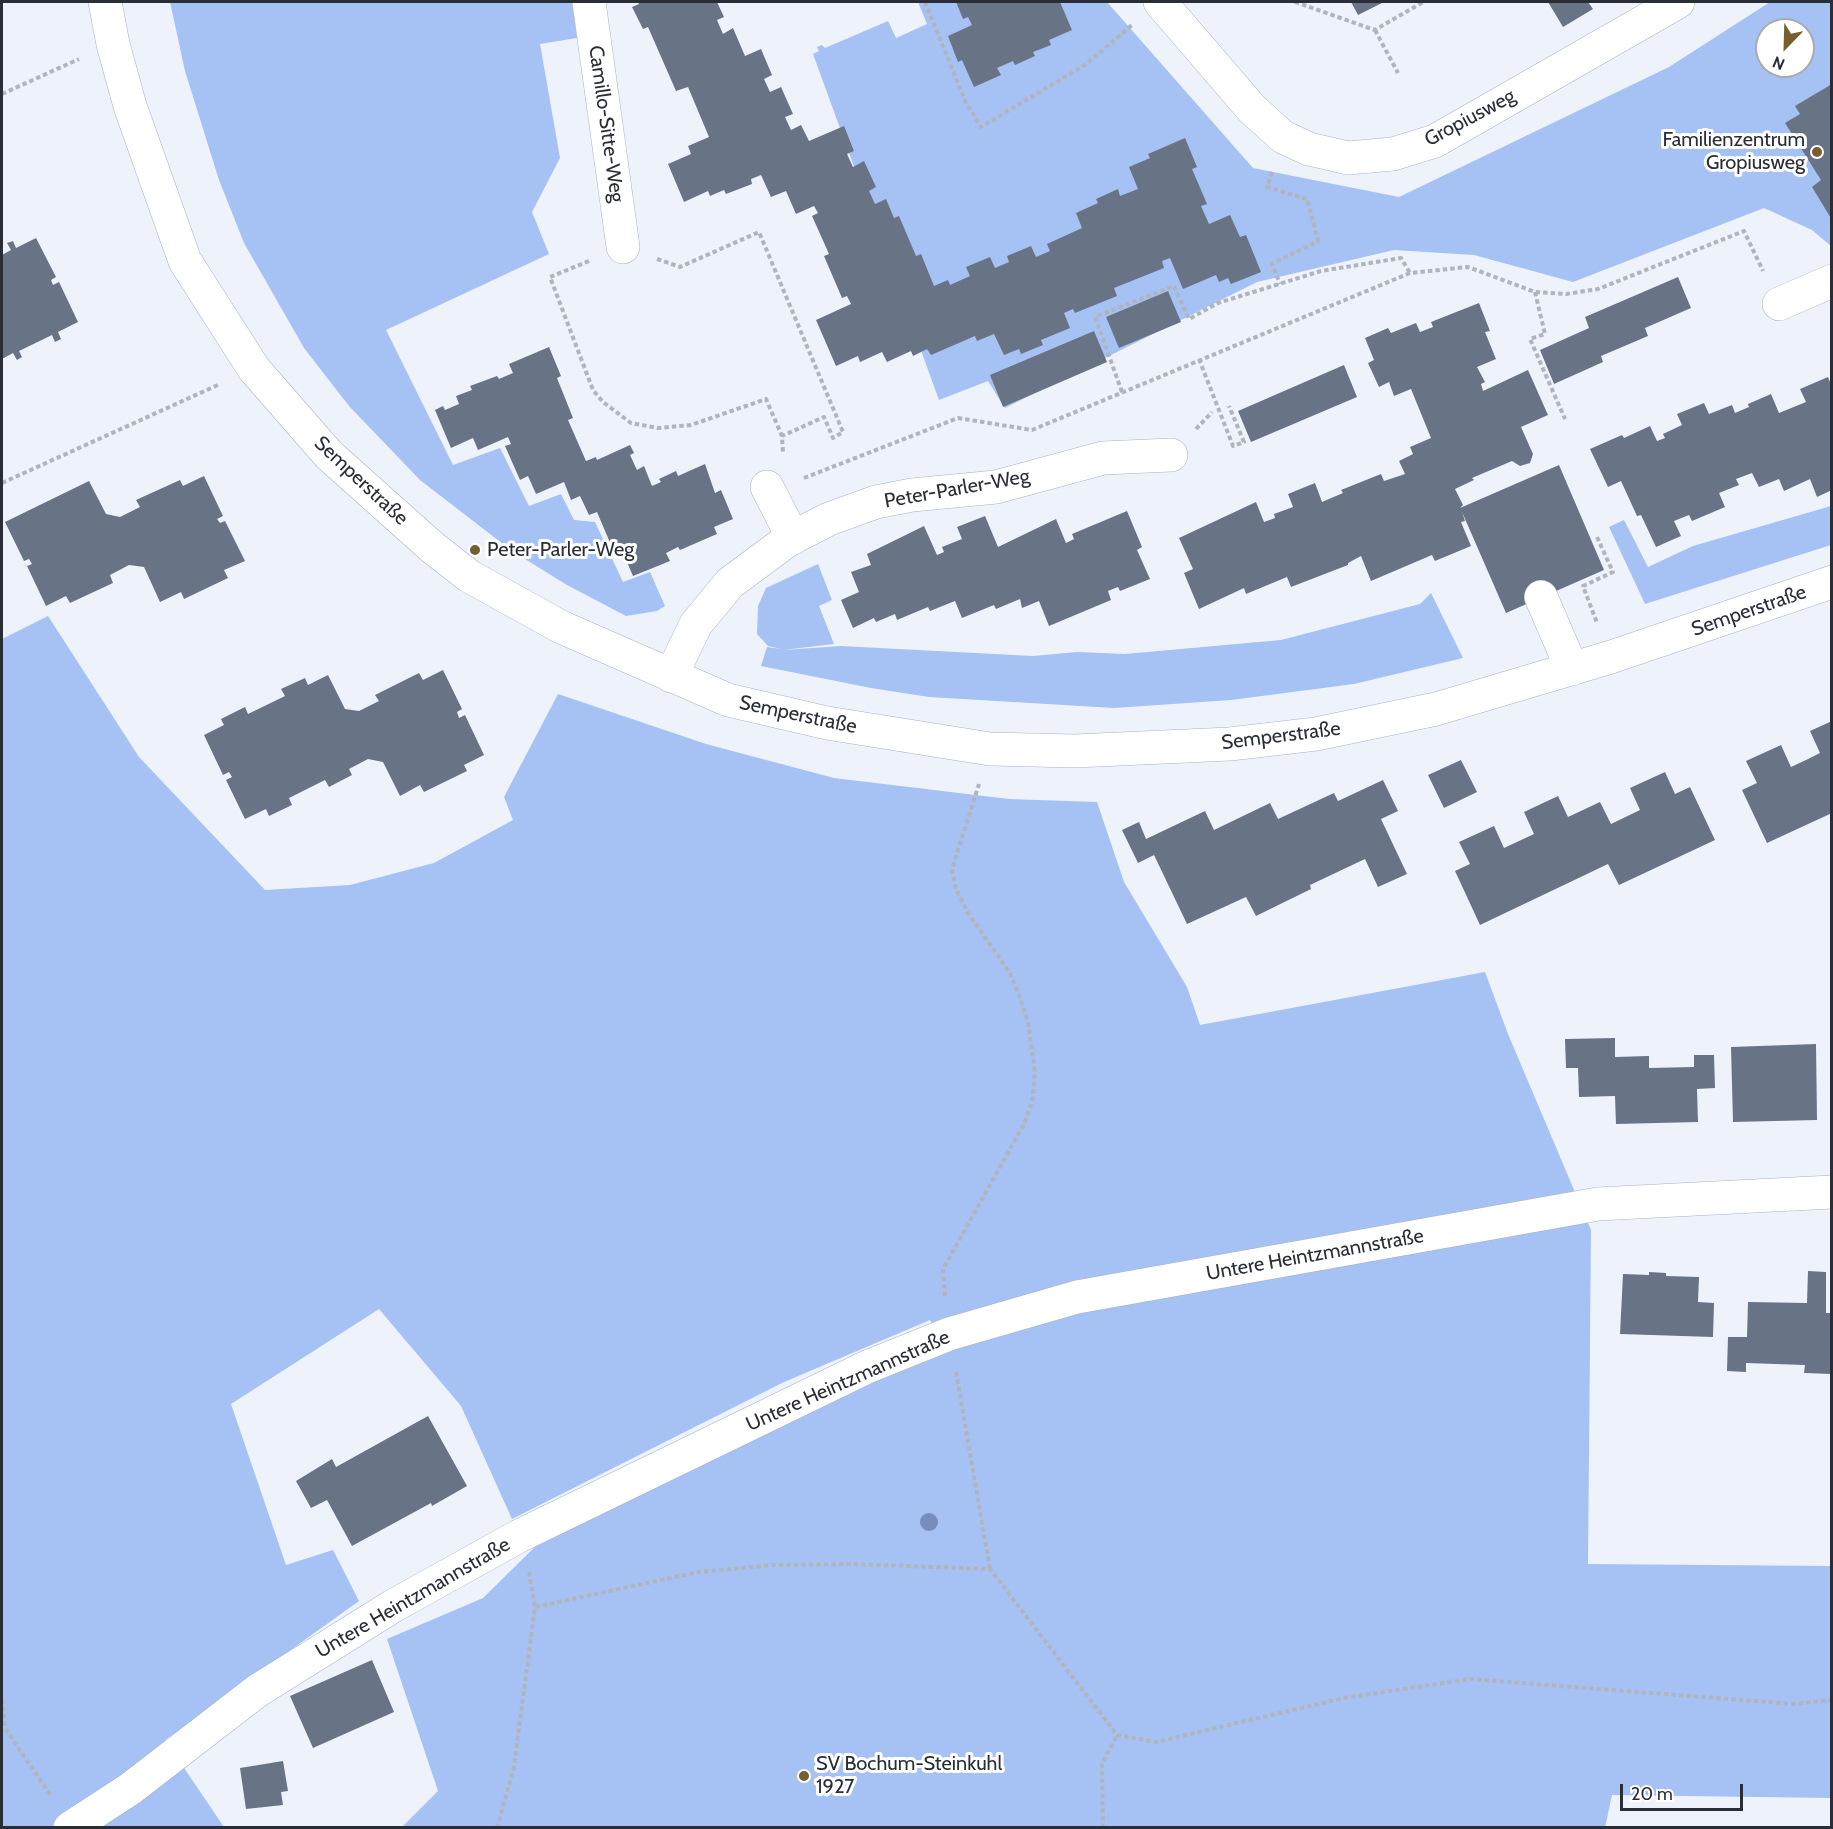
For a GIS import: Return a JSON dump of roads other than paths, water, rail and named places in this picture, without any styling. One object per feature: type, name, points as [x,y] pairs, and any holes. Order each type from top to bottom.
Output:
[{"type":"street","name":"Semperstraße","points":[[105,2],[113,44],[130,106],[184,261],[254,369],[329,455],[432,547],[469,576],[561,627],[728,700],[827,723],[990,749],[1111,750],[1230,744],[1316,734],[1436,709],[1572,669],[1832,582]]},
{"type":"street","name":"Camillo-Sitte-Weg","points":[[589,2],[623,247]]},
{"type":"street","name":"Gropiusweg","points":[[1160,2],[1252,109],[1283,137],[1309,149],[1348,158],[1393,154],[1435,141],[1678,2]]},
{"type":"street","points":[[1779,304],[1832,281]]},
{"type":"street","name":"Peter-Parler-Weg","points":[[671,675],[696,624],[730,583],[793,538],[829,519],[876,502],[912,495],[996,487],[1103,458],[1171,455]]},
{"type":"street","points":[[782,484],[793,538]]},
{"type":"street","points":[[1542,597],[1572,669]]},
{"type":"street","name":"Untere Heintzmannstraße","points":[[71,1827],[130,1789],[257,1691],[393,1606],[519,1536],[867,1367],[949,1334],[1077,1297],[1598,1204],[1832,1191]]},
{"type":"place","name":"Familienzentrum Gropiusweg","points":[[1817,152]]},
{"type":"place","name":"Peter-Parler-Weg","points":[[475,550]]},
{"type":"place","name":"SV Bochum-Steinkuhl 1927","points":[[804,1776]]}]
